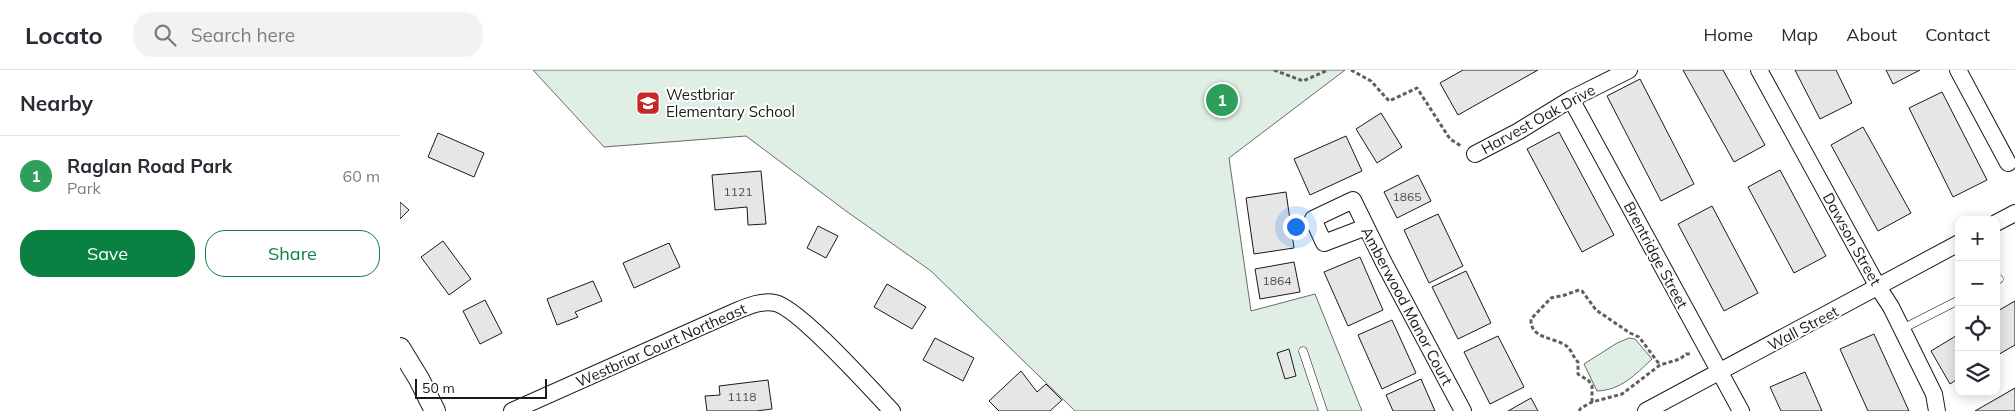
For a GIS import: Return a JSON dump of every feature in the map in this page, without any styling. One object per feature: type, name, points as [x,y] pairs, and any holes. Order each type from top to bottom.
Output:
[{"type":"street","name":"Harvest Oak Drive","points":[[1475,154],[1519,131],[1571,99],[1629,70]]},
{"type":"street","name":"Dawson Street","points":[[1759,70],[1878,287],[1891,307],[1934,394],[1937,411]]},
{"type":"street","points":[[1958,70],[2008,162]]},
{"type":"street","name":"Brentridge Street","points":[[1571,99],[1718,372],[1741,411]]},
{"type":"street","name":"Amberwood Manor Court","points":[[1366,227],[1324,243],[1313,219],[1353,200],[1463,411]]},
{"type":"street","points":[[2000,221],[2015,213]]},
{"type":"street","name":"Wall Street","points":[[1646,411],[1955,245]]},
{"type":"street","name":"Westbriar Court Northeast","points":[[512,411],[734,312],[767,302],[783,306],[804,321],[892,411]]},
{"type":"street","points":[[400,348],[419,379],[435,411]]},
{"type":"lane","points":[[1902,330],[1955,302]]},
{"type":"lane","points":[[1303,351],[1323,411]]},
{"type":"path","points":[[1274,70],[1303,81],[1328,70]]},
{"type":"path","points":[[1351,70],[1371,80],[1390,101],[1417,88],[1450,139],[1475,154]]},
{"type":"path","points":[[1592,402],[1592,386],[1589,381],[1578,374],[1578,362],[1572,356],[1570,349],[1564,344],[1537,334],[1530,325],[1531,320],[1551,298],[1579,290],[1582,291],[1596,310],[1639,337],[1660,365]]},
{"type":"path","points":[[1579,411],[1592,402],[1622,394],[1660,365],[1680,360],[1686,354],[1692,354],[1705,347]]},
{"type":"green space","points":[[533,70],[1345,70],[1229,158],[1251,311],[1315,294],[1362,411],[1075,411],[931,271],[846,211],[746,136],[604,147]]},
{"type":"green space","points":[[1629,338],[1635,339],[1652,359],[1627,381],[1613,388],[1597,391],[1584,364],[1617,343]]},
{"type":"building","points":[[1463,70],[1538,70],[1458,115],[1440,83]]},
{"type":"building","points":[[1683,70],[1723,70],[1765,145],[1734,162]]},
{"type":"building","points":[[1795,70],[1836,70],[1852,103],[1820,119]]},
{"type":"building","points":[[1886,70],[1920,70],[1893,84]]},
{"type":"building","points":[[1640,79],[1694,184],[1661,201],[1607,96]]},
{"type":"building","points":[[1942,92],[1987,180],[1953,197],[1909,108]]},
{"type":"building","points":[[1381,113],[1402,147],[1377,163],[1356,129]]},
{"type":"building","points":[[1863,127],[1911,213],[1878,231],[1831,145]]},
{"type":"building","points":[[1559,132],[1614,235],[1582,252],[1527,149]]},
{"type":"building","points":[[438,133],[484,153],[474,177],[428,157]]},
{"type":"building","points":[[1346,136],[1362,171],[1310,195],[1294,159]]},
{"type":"building","points":[[1780,170],[1826,256],[1794,273],[1748,187]]},
{"type":"building","points":[[761,171],[766,224],[748,225],[747,207],[715,210],[712,175]]},
{"type":"building","points":[[1418,175],[1431,201],[1397,218],[1384,192]]},
{"type":"building","points":[[1286,192],[1294,248],[1254,254],[1246,198]]},
{"type":"building","points":[[400,202],[409,210],[400,219]]},
{"type":"building","points":[[1712,206],[1758,293],[1724,311],[1678,224]]},
{"type":"building","points":[[1438,214],[1463,266],[1429,283],[1404,230]]},
{"type":"building","points":[[818,226],[838,236],[826,258],[807,248]]},
{"type":"building","points":[[443,241],[471,279],[449,295],[421,257]]},
{"type":"building","points":[[669,243],[680,267],[634,288],[623,263]]},
{"type":"building","points":[[1360,257],[1383,310],[1348,326],[1324,272]]},
{"type":"building","points":[[1294,262],[1300,292],[1260,299],[1255,269]]},
{"type":"building","points":[[1466,271],[1491,323],[1458,339],[1432,287]]},
{"type":"building","points":[[593,281],[602,301],[575,312],[578,317],[557,325],[547,299]]},
{"type":"building","points":[[887,284],[926,307],[912,329],[874,307]]},
{"type":"building","points":[[485,300],[502,333],[480,344],[463,311]]},
{"type":"building","points":[[2015,301],[2015,345],[2000,354],[2000,351],[2000,310]]},
{"type":"building","points":[[1392,320],[1416,373],[1382,389],[1358,335]]},
{"type":"building","points":[[1874,334],[1909,411],[1868,411],[1840,349]]},
{"type":"building","points":[[1498,336],[1524,387],[1490,404],[1464,352]]},
{"type":"building","points":[[1955,336],[1955,381],[1950,384],[1931,351]]},
{"type":"building","points":[[935,338],[974,358],[963,381],[923,360]]},
{"type":"building","points":[[1289,349],[1296,376],[1285,379],[1277,353]]},
{"type":"building","points":[[1021,371],[1037,392],[1046,384],[1062,400],[1050,411],[999,411],[989,401]]},
{"type":"building","points":[[1805,372],[1822,411],[1781,411],[1770,387]]},
{"type":"building","points":[[1421,379],[1435,411],[1393,411],[1386,395]]},
{"type":"building","points":[[768,380],[772,409],[756,411],[707,411],[705,396],[720,395],[719,386]]},
{"type":"building","points":[[2015,388],[2015,411],[1975,411]]},
{"type":"building","points":[[1531,398],[1538,411],[1508,411]]},
{"type":"place","name":"Raglan Road Park","points":[[1222,100]]},
{"type":"place","name":"Westbriar Elementary School","points":[[648,103]]}]
